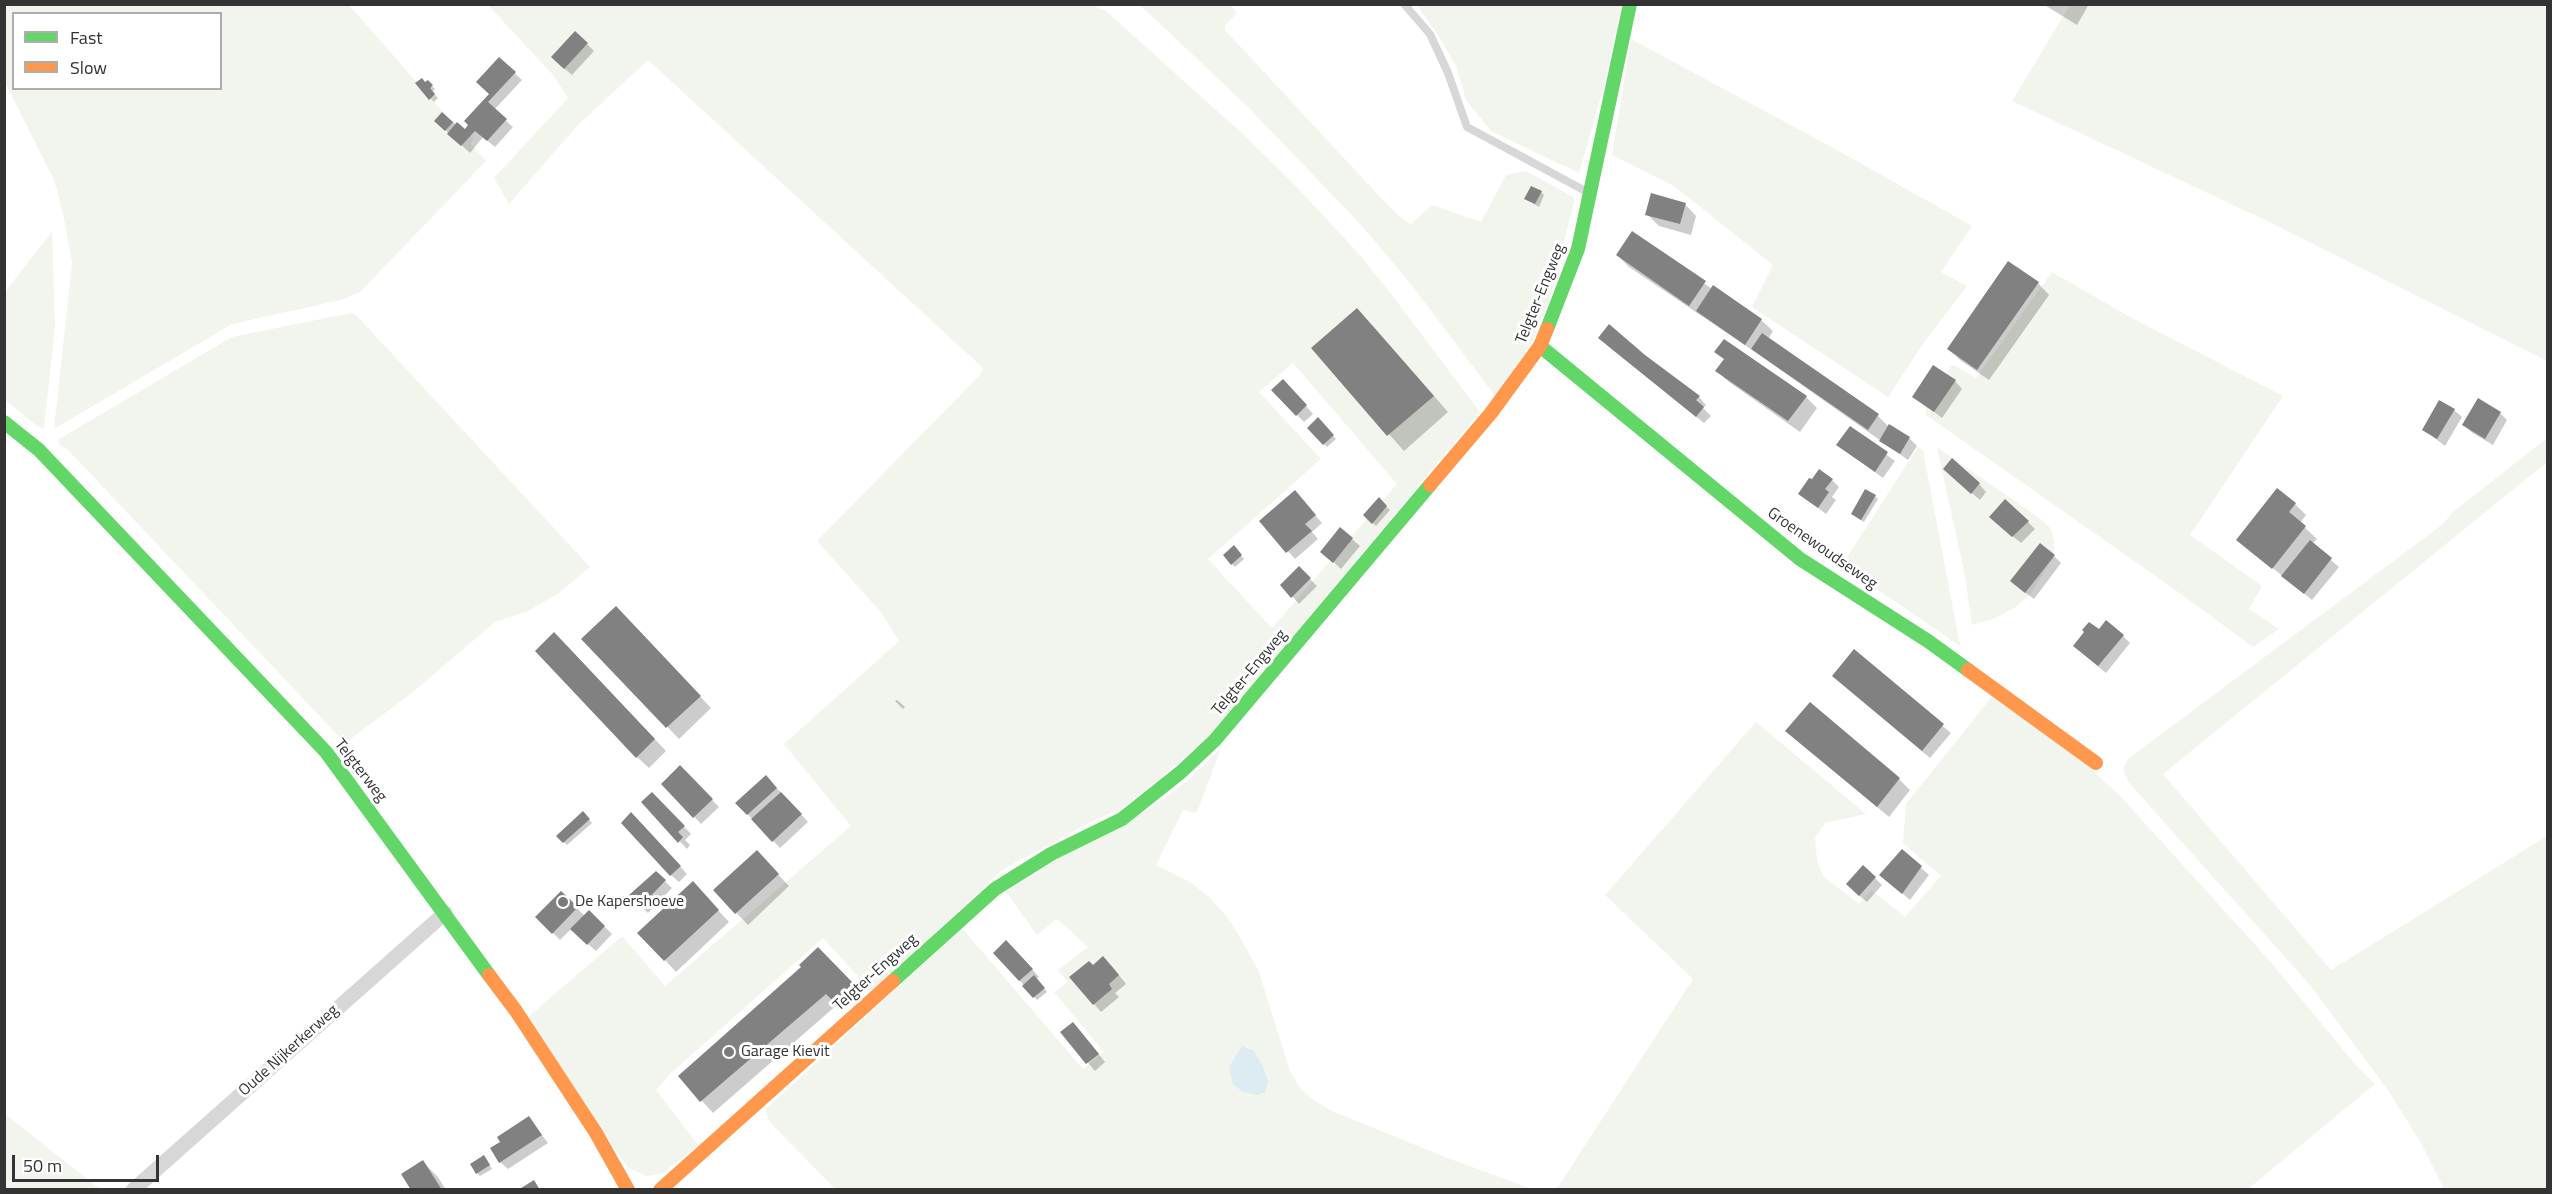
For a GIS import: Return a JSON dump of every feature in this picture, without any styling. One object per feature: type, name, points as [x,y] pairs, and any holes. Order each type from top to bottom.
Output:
[{"type":"street","name":"Telgter-Engweg","points":[[660,1190],[995,889],[1051,854],[1122,819],[1181,772],[1215,740],[1476,431],[1540,346],[1578,249],[1630,4]]},
{"type":"street","name":"Groenewoudseweg","points":[[1540,346],[1800,559],[1928,641],[2096,764]]},
{"type":"street","name":"Telgterweg","points":[[4,422],[39,450],[326,752],[516,1011],[596,1133],[628,1190]]},
{"type":"street","name":"Oude Nijkerkerweg","points":[[134,1190],[444,913]]},
{"type":"lane","points":[[1404,4],[1430,34],[1448,73],[1467,127],[1590,193]]},
{"type":"shaded area","points":[[1090,4],[1105,10],[1244,135],[1294,184],[1358,253],[1480,412],[1206,740],[1124,807],[1089,823],[1002,870],[872,992],[823,938],[670,1074],[656,1090],[698,1145],[663,1173],[647,1176],[628,1168],[527,1018],[622,936],[665,986],[851,826],[784,744],[899,641],[880,611],[817,541],[979,376],[983,368],[648,60],[578,125],[509,204],[494,178],[568,98],[554,76],[488,5]],"holes":[[[1293,363],[1397,484],[1272,628],[1208,559],[1321,459],[1259,392]]]},
{"type":"shaded area","points":[[4,5],[349,5],[457,128],[473,138],[471,144],[486,161],[360,292],[341,300],[232,324],[54,429],[72,263],[63,213],[54,180],[5,82]]},
{"type":"shaded area","points":[[1140,5],[1231,5],[1237,13],[1225,25],[1225,30],[1381,198],[1400,217],[1411,224],[1432,205],[1481,222],[1506,175],[1526,171],[1575,198],[1551,295],[1533,340],[1496,397],[1410,283],[1361,225],[1247,106]]},
{"type":"shaded area","points":[[1417,5],[1621,5],[1603,90],[1579,173],[1491,131],[1466,100],[1456,66]]},
{"type":"shaded area","points":[[2070,5],[2547,5],[2547,361],[2265,220],[2012,101]]},
{"type":"shaded area","points":[[1631,39],[1839,151],[1972,226],[1941,272],[1967,286],[1923,344],[1888,397],[1752,307],[1773,265],[1674,186],[1612,155]]},
{"type":"shaded area","points":[[52,232],[55,326],[44,429],[5,400],[4,293]]},
{"type":"shaded area","points":[[2052,272],[2130,317],[2283,396],[2190,535],[2262,586],[2249,609],[2279,629],[2253,647],[1926,415],[1926,405],[1951,366],[1954,365],[1976,378]]},
{"type":"shaded area","points":[[351,313],[356,315],[590,567],[559,593],[528,611],[495,622],[413,692],[345,743],[68,450],[59,444],[59,439],[232,337]]},
{"type":"shaded area","points":[[2547,438],[2547,462],[2163,774],[2331,970],[2547,836],[2547,1189],[2444,1189],[2421,1143],[2390,1093],[2310,985],[2129,783],[2123,769],[2128,759],[2443,524],[2453,512]]},
{"type":"shaded area","points":[[1918,447],[1923,450],[1960,646],[1842,565]]},
{"type":"shaded area","points":[[1937,447],[2042,520],[2050,528],[2054,540],[2054,556],[2031,593],[2016,607],[1996,618],[1972,625],[1965,576]]},
{"type":"shaded area","points":[[1994,694],[2085,763],[2121,797],[2269,960],[2354,1063],[2375,1084],[2248,1189],[1556,1190],[1693,979],[1605,895],[1756,722],[1866,814],[1825,823],[1815,838],[1817,861],[1824,877],[1859,904],[1871,890],[1905,917],[1941,876],[1903,843],[1906,804]]},
{"type":"shaded area","points":[[1221,748],[1198,810],[1195,813],[1183,810],[1156,865],[1190,882],[1209,897],[1228,918],[1259,972],[1290,1071],[1300,1088],[1315,1101],[1332,1111],[1532,1189],[835,1189],[769,1121],[766,1109],[962,928],[1083,1069],[1104,1052],[1054,992],[1068,982],[1058,970],[1088,947],[1057,919],[1037,935],[1006,892],[1054,861],[1155,805],[1187,781]]},
{"type":"shaded area","points":[[1242,1046],[1254,1051],[1263,1066],[1268,1082],[1265,1092],[1258,1095],[1243,1092],[1233,1084],[1229,1067]]},
{"type":"shaded area","points":[[5,1114],[100,1189],[5,1189]]},
{"type":"building","points":[[575,31],[588,43],[564,69],[551,57]]},
{"type":"building","points":[[499,57],[516,72],[488,102],[507,119],[487,141],[475,131],[461,146],[447,134],[457,122],[465,129],[468,125],[464,121],[489,94],[476,82]]},
{"type":"building","points":[[422,78],[433,85],[430,88],[435,94],[429,100],[415,83]]},
{"type":"building","points":[[442,112],[453,122],[445,131],[434,121]]},
{"type":"building","points":[[1531,186],[1542,191],[1535,204],[1524,199]]},
{"type":"building","points":[[1651,193],[1686,203],[1680,224],[1645,215]]},
{"type":"building","points":[[1632,231],[1706,281],[1689,306],[1616,255]]},
{"type":"building","points":[[2008,261],[2039,282],[1977,370],[1947,349]]},
{"type":"building","points":[[1713,285],[1762,319],[1745,345],[1696,311]]},
{"type":"building","points":[[1357,308],[1434,396],[1387,436],[1311,348]]},
{"type":"building","points":[[1609,324],[1645,355],[1700,396],[1696,400],[1704,407],[1696,417],[1598,338]]},
{"type":"building","points":[[1762,333],[1879,414],[1868,430],[1751,349]]},
{"type":"building","points":[[1724,339],[1807,396],[1788,421],[1715,371],[1724,359],[1714,352]]},
{"type":"building","points":[[1933,365],[1956,380],[1934,412],[1912,397]]},
{"type":"building","points":[[1283,379],[1307,405],[1296,416],[1271,390]]},
{"type":"building","points":[[2478,398],[2501,412],[2485,439],[2462,425]]},
{"type":"building","points":[[2439,400],[2455,409],[2437,439],[2422,430]]},
{"type":"building","points":[[1318,417],[1334,435],[1323,445],[1307,428]]},
{"type":"building","points":[[1889,424],[1910,437],[1900,454],[1879,441]]},
{"type":"building","points":[[1850,426],[1888,452],[1875,472],[1836,445]]},
{"type":"building","points":[[1952,458],[1980,483],[1971,494],[1943,469]]},
{"type":"building","points":[[1819,469],[1833,479],[1825,489],[1829,492],[1818,508],[1798,494],[1809,478],[1812,479]]},
{"type":"building","points":[[2277,488],[2296,503],[2289,512],[2306,526],[2272,569],[2236,540]]},
{"type":"building","points":[[1865,489],[1876,495],[1861,520],[1851,514]]},
{"type":"building","points":[[1295,490],[1316,515],[1305,524],[1312,531],[1286,553],[1259,521]]},
{"type":"building","points":[[1379,497],[1387,506],[1372,524],[1363,515]]},
{"type":"building","points":[[2005,499],[2029,521],[2012,537],[1989,517]]},
{"type":"building","points":[[1340,527],[1353,538],[1333,563],[1320,552]]},
{"type":"building","points":[[2310,540],[2332,558],[2304,594],[2281,576]]},
{"type":"building","points":[[2040,543],[2055,555],[2025,593],[2010,581]]},
{"type":"building","points":[[1234,545],[1242,555],[1231,565],[1223,555]]},
{"type":"building","points":[[1299,566],[1311,578],[1291,598],[1280,585]]},
{"type":"building","points":[[616,606],[701,696],[666,728],[581,639]]},
{"type":"building","points":[[2106,620],[2124,635],[2098,666],[2073,646],[2089,622],[2099,629]]},
{"type":"building","points":[[554,632],[655,739],[636,758],[535,651]]},
{"type":"building","points":[[1854,649],[1944,724],[1922,751],[1832,676]]},
{"type":"building","points":[[1810,702],[1900,778],[1877,807],[1785,731]]},
{"type":"building","points":[[680,765],[713,799],[693,818],[661,784]]},
{"type":"building","points":[[766,775],[777,788],[747,815],[735,803]]},
{"type":"building","points":[[652,792],[685,826],[678,832],[683,837],[678,843],[641,802]]},
{"type":"building","points":[[781,792],[802,814],[772,842],[751,819]]},
{"type":"building","points":[[583,811],[590,819],[563,843],[556,836]]},
{"type":"building","points":[[631,812],[681,866],[670,876],[621,823]]},
{"type":"building","points":[[1902,849],[1922,866],[1902,894],[1879,875]]},
{"type":"building","points":[[757,850],[779,874],[735,914],[713,890]]},
{"type":"building","points":[[1863,865],[1876,877],[1859,896],[1846,884]]},
{"type":"building","points":[[656,871],[666,880],[640,907],[629,895]]},
{"type":"building","points":[[693,881],[719,910],[664,961],[637,933]]},
{"type":"building","points":[[561,891],[578,907],[552,934],[535,917]]},
{"type":"building","points":[[589,910],[605,926],[587,945],[570,929]]},
{"type":"building","points":[[1006,940],[1033,969],[1019,981],[993,953]]},
{"type":"building","points":[[818,947],[853,983],[834,1002],[826,994],[700,1102],[678,1076],[801,967],[799,965]]},
{"type":"building","points":[[1103,956],[1119,975],[1109,984],[1112,989],[1093,1005],[1069,977],[1089,961],[1093,965]]},
{"type":"building","points":[[1034,975],[1045,988],[1033,998],[1022,986]]},
{"type":"building","points":[[1073,1022],[1099,1054],[1086,1064],[1060,1032]]},
{"type":"building","points":[[529,1116],[542,1135],[499,1163],[490,1148],[500,1142],[497,1137]]},
{"type":"building","points":[[484,1155],[490,1165],[476,1174],[470,1164]]},
{"type":"building","points":[[423,1160],[442,1190],[411,1190],[401,1174]]},
{"type":"building","points":[[534,1180],[540,1190],[518,1190]]},
{"type":"traffic: fast","points":[[1547,329],[1578,249],[1630,4]]},
{"type":"traffic: fast","points":[[1540,346],[1800,559],[1928,641],[1968,670]]},
{"type":"traffic: fast","points":[[4,422],[39,450],[326,752],[489,975]]},
{"type":"traffic: fast","points":[[893,981],[995,889],[1051,854],[1122,819],[1181,772],[1215,740],[1430,485]]},
{"type":"traffic: slow","points":[[1430,485],[1491,413],[1540,346],[1547,329]]},
{"type":"traffic: slow","points":[[1968,670],[2096,763]]},
{"type":"traffic: slow","points":[[489,975],[516,1011],[596,1133],[628,1190]]},
{"type":"traffic: slow","points":[[660,1190],[893,981]]},
{"type":"place","name":"De Kapershoeve","points":[[563,902]]},
{"type":"place","name":"Garage Kievit","points":[[729,1052]]}]
